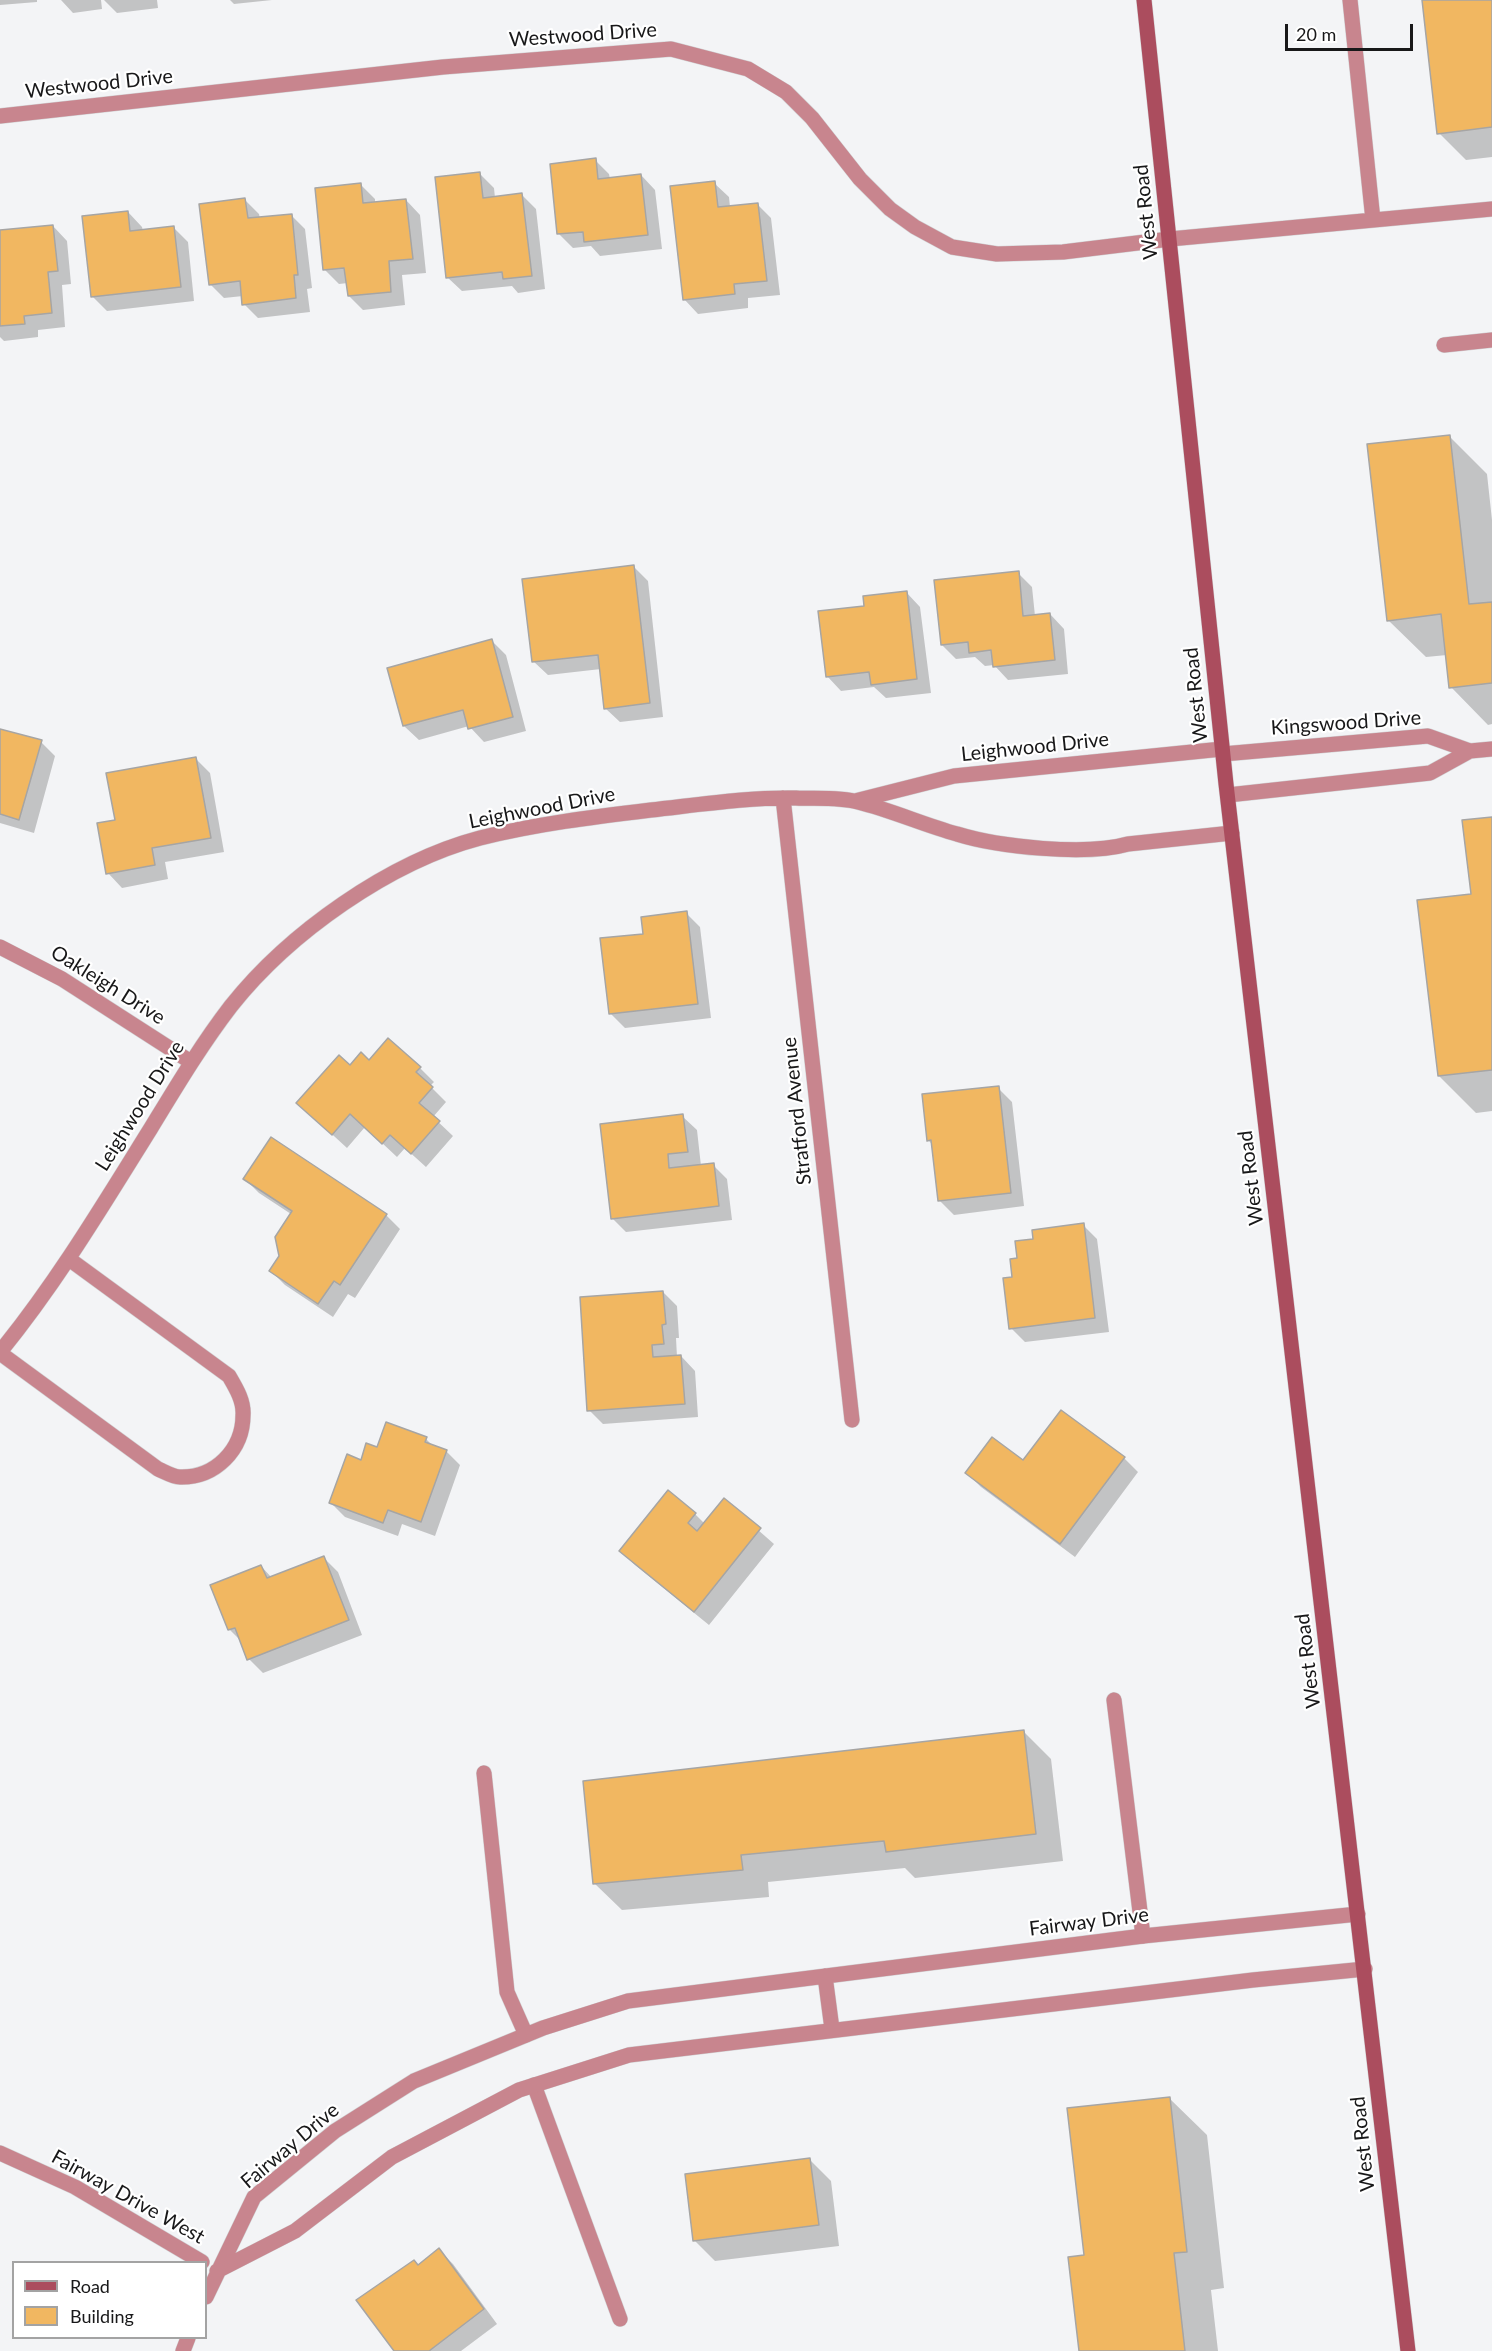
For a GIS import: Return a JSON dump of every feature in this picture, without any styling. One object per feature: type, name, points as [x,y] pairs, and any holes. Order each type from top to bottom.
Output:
[{"type":"main road","name":"West Road","points":[[1144,0],[1232,833],[1408,2351]]},
{"type":"street","points":[[1350,0],[1373,220]]},
{"type":"street","name":"Westwood Drive","points":[[0,116],[443,67],[671,49],[748,69],[786,92],[812,118],[860,179],[890,209],[915,227],[952,247],[997,255],[1041,253],[1492,209]]},
{"type":"street","points":[[1444,345],[1492,340]]},
{"type":"street","name":"Kingswood Drive","points":[[1223,751],[1428,736],[1470,751]]},
{"type":"street","name":"Kingswood Drive","points":[[1228,795],[1430,773],[1470,751],[1492,748]]},
{"type":"street","name":"Leighwood Drive","points":[[855,801],[954,776],[1223,751]]},
{"type":"street","name":"Leighwood Drive","points":[[69,1260],[229,1376],[239,1395],[244,1413],[241,1434],[231,1453],[218,1466],[199,1475],[178,1477],[158,1469],[0,1352],[36,1308],[69,1260],[192,1062],[232,1005],[287,946],[351,897],[417,862],[477,839],[568,820],[783,798],[855,801],[960,836],[1013,845],[1073,849],[1115,848],[1128,844],[1232,833]]},
{"type":"street","name":"Stratford Avenue","points":[[783,798],[852,1420]]},
{"type":"street","name":"Oakleigh Drive","points":[[0,947],[62,979],[192,1062]]},
{"type":"street","points":[[1114,1700],[1143,1936]]},
{"type":"street","points":[[484,1773],[507,1992],[526,2035]]},
{"type":"street","name":"Fairway Drive","points":[[207,2282],[208,2266],[254,2197],[335,2131],[414,2081],[526,2035],[628,2001],[1143,1936],[1358,1914]]},
{"type":"street","points":[[208,2266],[295,2230],[392,2157],[519,2090],[629,2055],[832,2029],[1365,1969]]},
{"type":"street","points":[[825,1976],[832,2029]]},
{"type":"street","points":[[534,2085],[620,2319]]},
{"type":"street","name":"Fairway Drive West","points":[[0,2153],[75,2187],[200,2261]]},
{"type":"building","points":[[1422,0],[1492,0],[1492,127],[1437,134]]},
{"type":"building","points":[[596,158],[598,179],[641,174],[648,235],[584,242],[583,232],[557,234],[550,164]]},
{"type":"building","points":[[480,172],[483,198],[522,193],[532,276],[503,279],[502,272],[446,278],[435,177]]},
{"type":"building","points":[[715,181],[718,207],[758,203],[767,281],[734,284],[735,294],[683,300],[670,186]]},
{"type":"building","points":[[361,183],[363,203],[406,199],[413,259],[389,261],[391,292],[348,296],[344,268],[323,270],[315,188]]},
{"type":"building","points":[[245,198],[248,218],[292,214],[298,275],[294,275],[296,298],[242,305],[240,281],[209,285],[199,204]]},
{"type":"building","points":[[128,211],[130,231],[174,226],[181,287],[91,297],[82,216]]},
{"type":"building","points":[[53,225],[58,271],[48,272],[52,313],[24,316],[25,324],[0,326],[0,230]]},
{"type":"building","points":[[1450,435],[1469,604],[1492,602],[1492,683],[1449,688],[1441,614],[1387,621],[1367,444]]},
{"type":"building","points":[[634,565],[650,703],[604,709],[598,655],[532,662],[522,579]]},
{"type":"building","points":[[1019,571],[1023,616],[1050,613],[1055,660],[993,667],[991,650],[969,653],[968,642],[941,645],[934,580]]},
{"type":"building","points":[[907,591],[917,679],[871,685],[869,672],[826,677],[818,611],[864,606],[863,596]]},
{"type":"building","points":[[492,639],[513,717],[468,729],[463,710],[403,726],[387,668]]},
{"type":"building","points":[[0,729],[42,740],[19,820],[0,814]]},
{"type":"building","points":[[196,757],[211,838],[152,848],[155,865],[106,874],[97,823],[115,820],[106,773]]},
{"type":"building","points":[[1492,817],[1492,1070],[1438,1076],[1417,900],[1471,894],[1462,820]]},
{"type":"building","points":[[687,911],[698,1004],[609,1014],[600,938],[643,934],[641,917]]},
{"type":"building","points":[[388,1038],[421,1067],[416,1072],[433,1087],[419,1103],[440,1121],[411,1154],[390,1135],[382,1144],[350,1114],[332,1135],[296,1103],[339,1055],[350,1065],[361,1052],[369,1060]]},
{"type":"building","points":[[999,1086],[1011,1193],[938,1201],[931,1140],[927,1141],[922,1094]]},
{"type":"building","points":[[683,1114],[688,1152],[668,1154],[669,1168],[714,1163],[719,1206],[611,1219],[600,1124]]},
{"type":"building","points":[[271,1137],[387,1214],[340,1285],[334,1281],[318,1304],[269,1271],[279,1256],[275,1237],[292,1211],[243,1179]]},
{"type":"building","points":[[1084,1223],[1095,1318],[1009,1329],[1003,1278],[1012,1277],[1010,1259],[1017,1258],[1015,1241],[1033,1239],[1032,1230]]},
{"type":"building","points":[[663,1291],[666,1324],[662,1325],[664,1344],[652,1345],[653,1357],[681,1355],[685,1404],[587,1411],[580,1297]]},
{"type":"building","points":[[1061,1410],[1125,1457],[1060,1544],[965,1473],[992,1437],[1023,1460]]},
{"type":"building","points":[[386,1422],[427,1437],[425,1442],[447,1450],[421,1522],[388,1510],[383,1523],[329,1503],[347,1454],[361,1460],[366,1443],[377,1447]]},
{"type":"building","points":[[668,1490],[696,1513],[688,1523],[697,1531],[724,1498],[761,1528],[694,1612],[619,1551]]},
{"type":"building","points":[[324,1556],[349,1620],[247,1660],[235,1628],[228,1630],[210,1585],[261,1565],[267,1578]]},
{"type":"building","points":[[1024,1730],[1036,1834],[886,1852],[884,1841],[741,1855],[743,1870],[593,1884],[583,1781]]},
{"type":"building","points":[[1170,2097],[1187,2252],[1174,2253],[1185,2351],[1079,2351],[1068,2257],[1084,2255],[1067,2108]]},
{"type":"building","points":[[810,2158],[819,2225],[693,2241],[685,2174]]},
{"type":"building","points":[[439,2248],[484,2309],[429,2351],[394,2351],[356,2300],[414,2260],[418,2265]]}]
